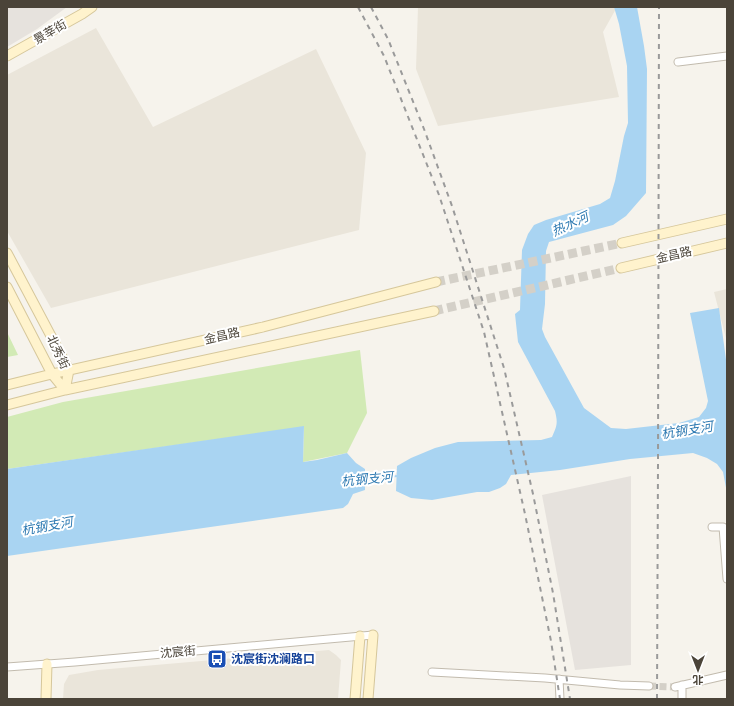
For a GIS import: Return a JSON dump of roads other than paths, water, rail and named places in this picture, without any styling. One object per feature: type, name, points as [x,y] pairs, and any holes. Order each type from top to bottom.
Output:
[{"type":"main road","name":"景莘街","points":[[7,56],[92,7]]},
{"type":"main road","name":"金昌路","points":[[622,243],[727,219]]},
{"type":"main road","name":"金昌路","points":[[621,268],[727,243]]},
{"type":"main road","name":"北秀街","points":[[7,253],[69,370],[65,390]]},
{"type":"main road","name":"金昌路","points":[[7,385],[263,327],[436,282]]},
{"type":"main road","name":"北秀街","points":[[7,287],[52,374],[65,390]]},
{"type":"main road","name":"金昌路","points":[[7,405],[65,390],[434,311]]},
{"type":"main road","points":[[368,699],[372,635]]},
{"type":"main road","points":[[355,699],[360,636]]},
{"type":"main road","points":[[46,699],[48,664]]},
{"type":"street","points":[[678,62],[727,56]]},
{"type":"street","points":[[712,528],[723,528],[727,578]]},
{"type":"street","name":"沈宸街","points":[[7,666],[48,664],[372,635]]},
{"type":"street","points":[[432,672],[649,686]]},
{"type":"street","points":[[675,687],[727,675]]},
{"type":"street","points":[[559,679],[560,699]]},
{"type":"street","points":[[682,685],[682,699]]},
{"type":"water","name":"热水河","points":[[614,7],[637,7],[644,46],[647,69],[646,193],[626,216],[613,225],[549,242],[546,251],[545,304],[542,329],[584,408],[611,428],[626,429],[679,423],[699,417],[706,408],[708,401],[690,313],[719,308],[727,367],[727,493],[723,472],[717,464],[707,458],[693,453],[630,459],[560,470],[511,475],[506,484],[489,492],[477,492],[432,500],[411,498],[396,491],[397,466],[411,458],[435,448],[458,442],[541,440],[552,437],[554,433],[557,422],[555,411],[518,342],[515,314],[520,310],[522,250],[528,234],[534,225],[600,204],[610,198],[628,123],[627,66],[619,24]]},
{"type":"water","points":[[304,426],[303,462],[347,453],[356,463],[365,469],[365,490],[353,494],[348,504],[343,508],[7,556],[7,469]]},
{"type":"waterway","name":"杭钢支河","points":[[363,479],[398,476]]},
{"type":"tunnel","points":[[436,282],[622,243]]},
{"type":"tunnel","points":[[434,311],[621,268]]},
{"type":"tunnel","points":[[649,686],[675,687]]},
{"type":"railway","points":[[358,7],[384,56],[439,195],[484,332],[525,514],[551,641],[560,699]]},
{"type":"railway","points":[[371,7],[388,39],[424,129],[452,206],[504,368],[533,494],[553,593],[570,699]]},
{"type":"railway","points":[[657,699],[659,7]]},
{"type":"place","name":"沈宸街沈澜路口","points":[[217,659]]}]
